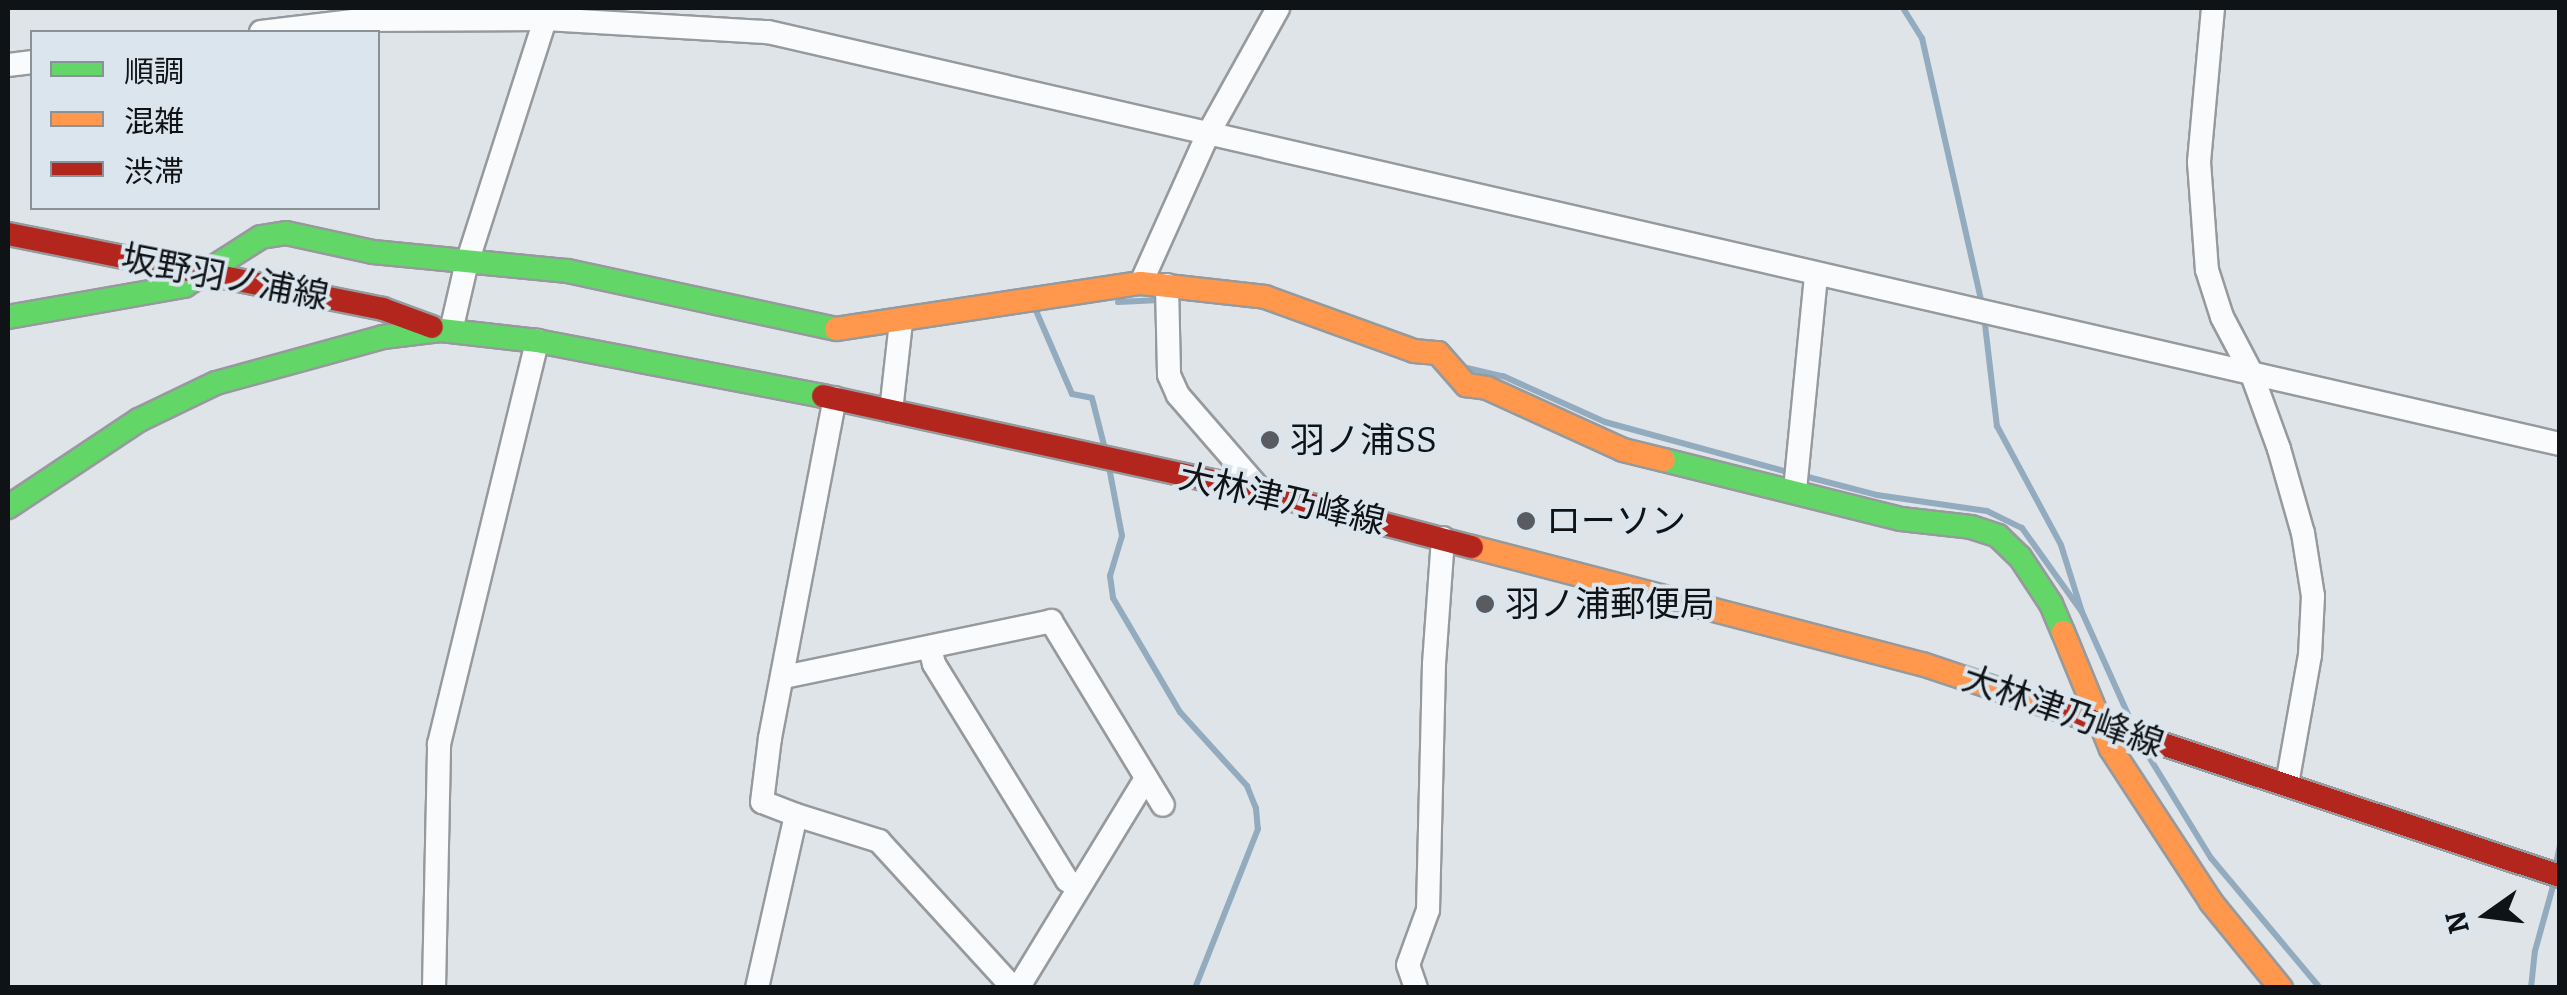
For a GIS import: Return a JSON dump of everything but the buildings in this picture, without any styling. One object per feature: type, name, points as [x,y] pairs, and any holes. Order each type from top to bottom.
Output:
[{"type":"main road","points":[[8,317],[184,286],[209,273],[241,247],[261,237],[286,233],[466,269],[568,270],[838,329],[1141,283],[1265,298],[1414,351],[1438,353],[1466,385],[1487,388],[1623,450],[1797,479],[1901,519],[1970,527],[1998,536],[2020,557],[2050,604],[2113,728],[2111,749],[2211,902],[2281,988]]},
{"type":"main road","name":"坂野羽ノ浦線","points":[[8,234],[383,309],[446,330]]},
{"type":"main road","name":"大林津乃峰線","points":[[8,507],[140,420],[216,383],[383,337],[446,330],[537,341],[835,398],[1262,492],[1922,664],[2554,875]]},
{"type":"street","points":[[1141,283],[1160,232],[1208,134],[1278,8]]},
{"type":"street","points":[[2213,8],[2200,162],[2202,232],[2222,317],[2251,372],[2303,533],[2312,596],[2310,655],[2287,784]]},
{"type":"street","points":[[446,330],[547,13]]},
{"type":"street","points":[[278,30],[362,20],[547,13],[768,32],[2560,444]]},
{"type":"street","points":[[1797,479],[1816,274]]},
{"type":"street","points":[[1167,285],[1169,374],[1178,395],[1262,492]]},
{"type":"street","points":[[890,411],[901,322]]},
{"type":"street","points":[[434,988],[439,744],[537,341]]},
{"type":"street","points":[[835,398],[762,802],[879,842],[1015,988],[1146,778]]},
{"type":"street","points":[[1416,988],[1408,965],[1428,910],[1434,664],[1442,538]]},
{"type":"street","points":[[784,676],[1051,621],[1163,806]]},
{"type":"street","points":[[930,648],[934,664],[1057,863],[1079,888]]},
{"type":"street","points":[[757,988],[796,815]]},
{"type":"waterway","points":[[1903,8],[1922,38],[1982,304]]},
{"type":"waterway","points":[[1118,302],[1160,300]]},
{"type":"waterway","points":[[1037,313],[1072,394],[1092,398],[1104,445]]},
{"type":"waterway","points":[[1984,316],[1997,426],[2061,545],[2082,612],[2132,723]]},
{"type":"waterway","points":[[1467,368],[1503,376],[1605,422],[1791,473]]},
{"type":"waterway","points":[[1109,467],[1122,536],[1110,576],[1113,598],[1180,712],[1247,786],[1256,808],[1258,829],[1195,988]]},
{"type":"waterway","points":[[1804,476],[1877,495],[1987,511],[2022,528],[2082,612]]},
{"type":"waterway","points":[[2146,752],[2211,858],[2320,988]]},
{"type":"waterway","points":[[2556,864],[2560,845]]},
{"type":"waterway","points":[[2531,988],[2535,951],[2553,886]]},
{"type":"traffic: fast","points":[[8,317],[184,286],[261,237],[286,233],[373,252],[568,271],[836,329]]},
{"type":"traffic: fast","points":[[8,507],[139,420],[216,383],[383,337],[441,330],[537,341],[823,396]]},
{"type":"traffic: fast","points":[[1664,460],[1901,519],[1971,527],[1998,536],[2020,557],[2051,604],[2063,632]]},
{"type":"traffic: slow","points":[[836,329],[1141,283],[1265,297],[1414,351],[1438,353],[1466,385],[1487,388],[1623,450],[1664,460]]},
{"type":"traffic: slow","points":[[1472,547],[1922,664],[2057,709]]},
{"type":"traffic: slow","points":[[2063,632],[2111,749],[2211,902],[2281,988]]},
{"type":"traffic: jam","points":[[8,234],[383,309],[432,327]]},
{"type":"traffic: jam","points":[[823,396],[1262,492],[1472,547]]},
{"type":"traffic: jam","points":[[2057,709],[2560,876]]},
{"type":"place","name":"羽ノ浦SS","points":[[1270,440]]},
{"type":"place","name":"ローソン","points":[[1526,521]]},
{"type":"place","name":"羽ノ浦郵便局","points":[[1485,604]]}]
